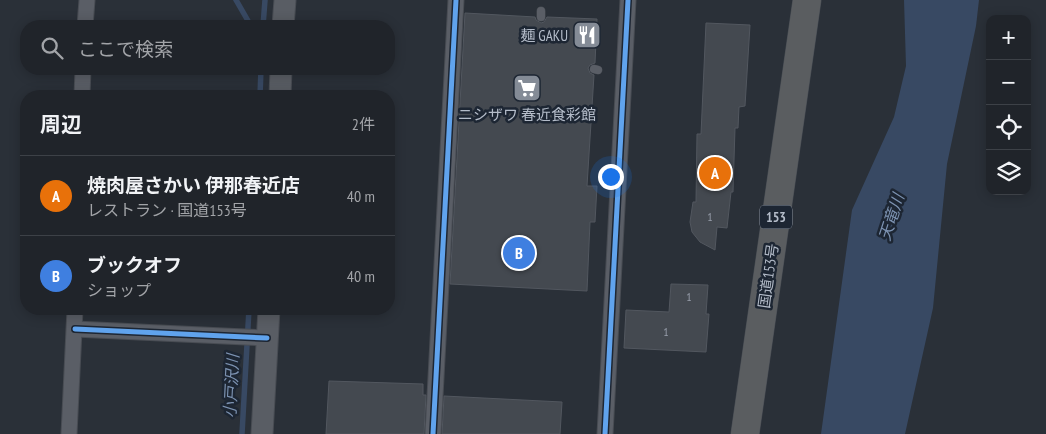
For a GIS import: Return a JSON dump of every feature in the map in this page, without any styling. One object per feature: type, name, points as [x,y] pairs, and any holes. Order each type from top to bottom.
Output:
[{"type":"highway","name":"国道153号","points":[[745,434],[807,0]]},
{"type":"street","points":[[85,20],[86,0]]},
{"type":"street","points":[[284,20],[285,0]]},
{"type":"street","points":[[433,434],[456,0]]},
{"type":"street","points":[[605,434],[616,271],[626,5]]},
{"type":"street","points":[[82,90],[83,75]]},
{"type":"street","points":[[280,90],[281,75]]},
{"type":"street","points":[[69,434],[75,315]]},
{"type":"street","points":[[262,434],[264,338],[268,315]]},
{"type":"street","points":[[75,329],[264,338]]},
{"type":"water","name":"天竜川","points":[[904,0],[979,0],[976,26],[947,164],[933,308],[905,434],[821,434],[852,210],[894,117],[906,66]]},
{"type":"building","points":[[465,13],[535,17],[541,23],[547,17],[597,19],[595,63],[588,68],[590,73],[594,75],[587,186],[597,186],[595,222],[590,222],[587,291],[450,284]]},
{"type":"building","points":[[706,23],[750,25],[745,106],[739,107],[738,128],[735,128],[733,192],[731,192],[727,228],[717,227],[715,250],[700,242],[692,232],[690,222],[693,202],[696,202],[697,134],[701,134]]},
{"type":"building","points":[[671,284],[708,285],[706,314],[709,314],[706,352],[624,348],[626,310],[669,312]]},
{"type":"building","points":[[329,381],[423,384],[423,395],[426,395],[424,434],[326,434]]},
{"type":"building","points":[[444,396],[562,402],[560,434],[442,434]]},
{"type":"waterway","name":"小戸沢川","points":[[236,0],[248,20]]},
{"type":"waterway","points":[[263,20],[265,0]]},
{"type":"waterway","name":"小戸沢川","points":[[260,90],[261,75]]},
{"type":"waterway","name":"小戸沢川","points":[[242,434],[249,315]]},
{"type":"cycle path","points":[[433,434],[456,0]]},
{"type":"cycle path","points":[[605,434],[628,0]]},
{"type":"cycle path","points":[[75,329],[267,338]]},
{"type":"place","name":"麺 GAKU","points":[[587,35]]},
{"type":"place","name":"ニシザワ 春近食彩館","points":[[527,88]]},
{"type":"place","name":"焼肉屋さかい 伊那春近店","points":[[715,173]]},
{"type":"place","name":"ブックオフ","points":[[519,253]]}]
